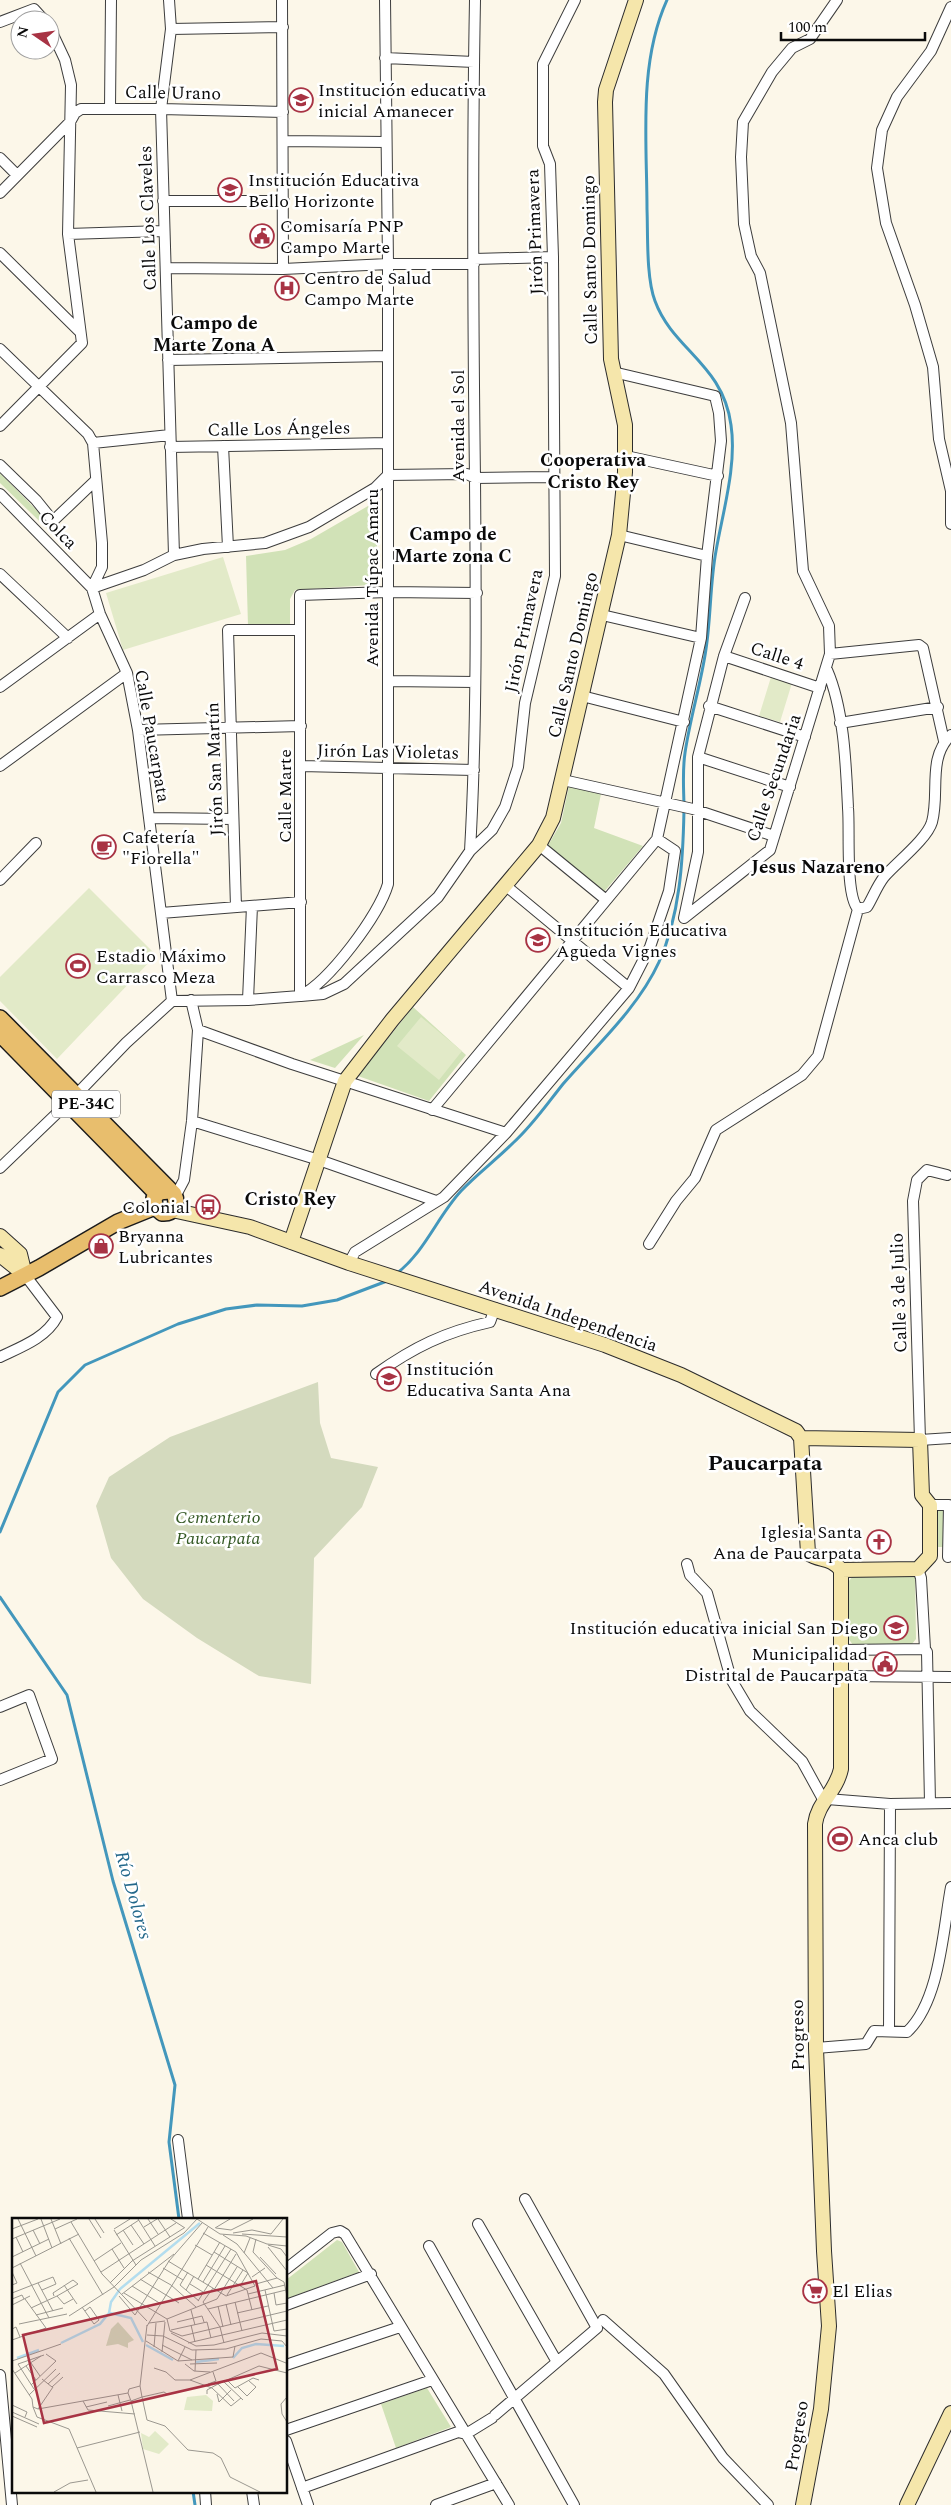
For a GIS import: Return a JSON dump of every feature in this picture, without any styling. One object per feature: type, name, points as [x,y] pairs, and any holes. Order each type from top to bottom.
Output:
[{"type":"main road","name":"Calle Santo Domingo","points":[[291,1242],[344,1081],[392,1020],[539,845],[553,818],[602,615],[619,535],[626,456],[625,425],[613,372],[605,102],[606,90],[636,0]]},
{"type":"main road","name":"PE-34C","points":[[2,1027],[167,1200]]},
{"type":"main road","name":"Avenida Independencia","points":[[167,1200],[199,1215],[250,1227],[349,1263],[495,1308],[605,1346],[681,1375],[796,1431],[801,1438]]},
{"type":"main road","points":[[0,1288],[118,1222],[167,1200]]},
{"type":"main road","points":[[0,1236],[20,1254],[25,1275]]},
{"type":"main road","points":[[0,1255],[25,1275]]},
{"type":"main road","points":[[801,1438],[920,1440],[922,1495],[930,1505],[930,1556],[918,1569],[842,1570],[829,1559],[815,1558],[808,1553],[801,1438]]},
{"type":"main road","name":"Progreso","points":[[803,2505],[821,2409],[829,2326],[824,2252],[816,2048],[815,1824],[817,1811],[839,1778],[840,1769],[842,1570]]},
{"type":"main road","points":[[907,2505],[951,2413]]},
{"type":"street","points":[[110,108],[111,0]]},
{"type":"street","name":"Calle Los Claveles","points":[[169,0],[172,29],[162,109],[163,231],[166,268],[174,555]]},
{"type":"street","points":[[282,0],[284,269]]},
{"type":"street","name":"Avenida Túpac Amaru","points":[[300,996],[324,978],[374,915],[384,898],[388,884],[388,264],[385,0]]},
{"type":"street","name":"Avenida el Sol","points":[[470,851],[474,770],[477,593],[474,262],[475,0]]},
{"type":"street","name":"Jirón Primavera","points":[[300,996],[323,994],[344,984],[438,896],[470,851],[492,830],[505,807],[518,766],[525,703],[555,576],[553,257],[550,164],[543,146],[543,64],[575,0]]},
{"type":"street","name":"Calle Secundaria","points":[[696,810],[698,852],[684,918],[768,852],[827,670],[830,654],[829,626],[803,571],[791,423],[760,273],[751,256],[747,242],[741,156],[742,122],[748,110],[772,72],[792,48],[810,39],[838,0]]},
{"type":"street","points":[[0,22],[34,5]]},
{"type":"street","points":[[951,7],[931,51],[897,97],[882,130],[877,168],[886,223],[916,305],[933,367],[939,439],[951,491],[951,524]]},
{"type":"street","points":[[172,29],[282,27]]},
{"type":"street","points":[[0,426],[82,343],[68,234],[71,86],[65,60],[60,49]]},
{"type":"street","points":[[385,58],[474,62]]},
{"type":"street","name":"Calle Urano","points":[[0,193],[70,122],[75,113],[81,109],[283,112]]},
{"type":"street","points":[[283,141],[386,142]]},
{"type":"street","points":[[0,158],[17,175]]},
{"type":"street","points":[[163,202],[284,201]]},
{"type":"street","points":[[68,234],[163,231]]},
{"type":"street","points":[[0,254],[79,331]]},
{"type":"street","points":[[166,268],[284,269],[553,257]]},
{"type":"street","points":[[0,349],[88,434],[93,443],[102,543],[102,567],[92,588]]},
{"type":"street","points":[[168,360],[388,356]]},
{"type":"street","points":[[432,1110],[570,941],[657,839],[669,804],[701,638],[707,556],[721,441],[719,413],[714,396],[613,372]]},
{"type":"street","points":[[93,443],[170,435]]},
{"type":"street","name":"Calle Los Ángeles","points":[[170,447],[388,443]]},
{"type":"street","points":[[223,446],[228,547]]},
{"type":"street","points":[[626,456],[718,476]]},
{"type":"street","points":[[0,465],[36,500],[53,521],[96,480]]},
{"type":"street","points":[[92,588],[144,570],[174,555],[203,549],[265,543],[309,527],[375,488],[388,475],[468,474],[475,478],[555,477]]},
{"type":"street","name":"Colca","points":[[0,494],[92,588]]},
{"type":"street","points":[[619,535],[707,556]]},
{"type":"street","points":[[0,574],[68,638]]},
{"type":"street","name":"Calle Paucarpata","points":[[92,588],[100,614],[126,673],[138,730],[172,1001]]},
{"type":"street","points":[[388,592],[477,593]]},
{"type":"street","name":"Calle Marte","points":[[300,996],[302,902],[300,595],[388,592]]},
{"type":"street","points":[[696,810],[698,757],[709,706],[724,656],[745,598]]},
{"type":"street","points":[[0,687],[100,614]]},
{"type":"street","points":[[602,615],[701,638]]},
{"type":"street","name":"Jirón San Martín","points":[[236,907],[228,630],[300,630]]},
{"type":"street","points":[[830,654],[919,645],[924,648],[938,707],[948,738],[937,756],[934,808],[931,825],[904,858],[884,878],[867,907],[858,909]]},
{"type":"street","name":"Calle 4","points":[[724,656],[820,688]]},
{"type":"street","points":[[827,670],[836,689],[848,809],[849,861],[853,904],[858,909]]},
{"type":"street","points":[[0,766],[126,673]]},
{"type":"street","points":[[388,681],[475,682]]},
{"type":"street","points":[[582,696],[684,722]]},
{"type":"street","points":[[709,706],[805,737]]},
{"type":"street","points":[[840,723],[938,707]]},
{"type":"street","points":[[138,730],[301,726]]},
{"type":"street","points":[[698,757],[790,787]]},
{"type":"street","name":"Jirón Las Violetas","points":[[301,766],[474,770]]},
{"type":"street","points":[[563,780],[696,810],[774,836]]},
{"type":"street","points":[[150,818],[233,819]]},
{"type":"street","points":[[349,1263],[354,1252],[436,1201],[470,1172],[506,1133],[629,988],[650,947],[669,890],[675,850],[657,839]]},
{"type":"street","points":[[0,880],[36,843]]},
{"type":"street","points":[[539,845],[605,899]]},
{"type":"street","points":[[505,885],[570,941],[629,988]]},
{"type":"street","points":[[161,913],[302,902]]},
{"type":"street","points":[[248,1000],[252,906]]},
{"type":"street","points":[[649,1244],[676,1201],[695,1178],[716,1130],[802,1075],[818,1056],[858,909]]},
{"type":"street","points":[[0,1168],[72,1099],[126,1043],[172,1001],[248,1000],[300,996]]},
{"type":"street","points":[[167,1200],[184,1180],[192,1121],[198,1030],[191,1000]]},
{"type":"street","points":[[198,1030],[344,1081],[506,1133]]},
{"type":"street","points":[[192,1121],[319,1160],[436,1201]]},
{"type":"street","name":"Calle 3 de Julio","points":[[920,1440],[913,1201],[917,1180],[927,1170],[947,1175]]},
{"type":"street","points":[[0,1357],[36,1338],[52,1326],[57,1316],[25,1275]]},
{"type":"street","points":[[376,1374],[407,1352],[430,1340],[490,1322],[495,1308]]},
{"type":"street","points":[[920,1440],[951,1438]]},
{"type":"street","points":[[930,1505],[950,1505],[950,1557],[930,1556]]},
{"type":"street","points":[[687,1564],[690,1575],[707,1593],[731,1679],[750,1710],[802,1761],[825,1800],[890,1804],[951,1803]]},
{"type":"street","points":[[918,1569],[921,1578],[925,1649],[927,1652],[930,1802]]},
{"type":"street","points":[[842,1650],[925,1649]]},
{"type":"street","points":[[842,1676],[951,1677]]},
{"type":"street","points":[[0,1707],[29,1694],[52,1759],[0,1780]]},
{"type":"street","points":[[889,2030],[890,1804]]},
{"type":"street","points":[[816,2048],[866,2044],[874,2031],[906,2032],[918,2021],[942,1950],[951,1887]]},
{"type":"street","points":[[178,2140],[188,2218]]},
{"type":"street","points":[[302,2488],[458,2432],[466,2434],[494,2417],[597,2328],[525,2199]]},
{"type":"street","points":[[478,2224],[557,2362]]},
{"type":"street","points":[[288,2267],[332,2234],[340,2231],[345,2234],[371,2274],[400,2327],[509,2505]]},
{"type":"street","points":[[429,2246],[574,2505]]},
{"type":"street","points":[[288,2304],[371,2274]]},
{"type":"street","points":[[603,2320],[664,2374],[723,2458],[768,2505]]},
{"type":"street","points":[[288,2364],[400,2327]]},
{"type":"street","points":[[0,2376],[5,2479],[12,2505]]},
{"type":"street","points":[[288,2429],[432,2380]]},
{"type":"street","points":[[288,2447],[308,2505]]},
{"type":"street","points":[[436,2505],[496,2483]]},
{"type":"street","points":[[205,2492],[206,2505]]},
{"type":"street","points":[[252,2492],[254,2505]]},
{"type":"green space","points":[[0,473],[66,540],[63,544],[0,483]]},
{"type":"green space","points":[[368,506],[371,511],[377,512],[377,575],[370,585],[295,590],[290,599],[290,624],[248,626],[246,556],[285,550],[311,539]]},
{"type":"green space","points":[[223,557],[241,614],[123,650],[106,593]]},
{"type":"green space","points":[[771,677],[792,683],[780,722],[759,716]]},
{"type":"green space","points":[[569,786],[601,794],[594,828],[643,846],[603,893],[547,847],[561,823]]},
{"type":"green space","name":"Estadio Máximo Carrasco Meza","points":[[89,888],[156,955],[57,1059],[0,1001],[0,977]]},
{"type":"green space","points":[[413,1007],[466,1055],[429,1101],[358,1076]]},
{"type":"green space","points":[[421,1017],[462,1051],[439,1080],[397,1046]]},
{"type":"green space","points":[[364,1035],[335,1068],[310,1060]]},
{"type":"green space","name":"Cementerio Paucarpata","points":[[318,1382],[320,1423],[331,1458],[378,1467],[362,1507],[314,1558],[311,1684],[259,1676],[197,1638],[143,1599],[111,1558],[96,1506],[109,1477],[170,1437]]},
{"type":"green space","points":[[936,1511],[945,1511],[943,1547],[935,1547]]},
{"type":"green space","points":[[915,1574],[916,1639],[912,1644],[853,1645],[848,1638],[848,1582],[854,1575]]},
{"type":"green space","points":[[337,2240],[342,2242],[359,2272],[288,2298],[288,2278]]},
{"type":"green space","points":[[427,2388],[451,2427],[396,2448],[381,2404]]},
{"type":"waterway","points":[[396,1274],[423,1245],[461,1191],[527,1129],[563,1084],[628,1011],[640,995],[659,962],[672,926],[679,888],[683,849],[684,760],[706,649],[714,563],[731,472],[732,440],[726,404],[718,387],[708,372],[663,318],[655,301],[650,280],[646,103],[652,50],[667,0]]},
{"type":"waterway","points":[[0,1532],[58,1392],[85,1365],[178,1324],[226,1309],[257,1305],[302,1306],[337,1300],[387,1281]]},
{"type":"waterway","name":"Río Dolores","points":[[0,1597],[67,1695],[113,1881],[175,2085],[169,2142],[179,2218]]},
{"type":"waterway","name":"Río Dolores","points":[[193,2492],[195,2505]]},
{"type":"place","name":"Institución educativa inicial Amanecer","points":[[301,100]]},
{"type":"place","name":"Institución Educativa Bello Horizonte","points":[[230,190]]},
{"type":"place","name":"Comisaría PNP Campo Marte","points":[[262,236]]},
{"type":"place","name":"Centro de Salud Campo Marte","points":[[287,288]]},
{"type":"place","name":"Cafetería \"Fiorella\"","points":[[104,847]]},
{"type":"place","name":"Institución Educativa Agueda Vignes","points":[[538,940]]},
{"type":"place","name":"Estadio Máximo Carrasco Meza","points":[[78,966]]},
{"type":"place","name":"Colonial","points":[[208,1207]]},
{"type":"place","name":"Bryanna Lubricantes","points":[[101,1246]]},
{"type":"place","name":"Institución Educativa Santa Ana","points":[[389,1379]]},
{"type":"place","name":"Iglesia Santa Ana de Paucarpata","points":[[879,1542]]},
{"type":"place","name":"Institución educativa inicial San Diego","points":[[896,1628]]},
{"type":"place","name":"Municipalidad Distrital de Paucarpata","points":[[885,1664]]},
{"type":"place","name":"Anca club","points":[[840,1839]]},
{"type":"place","name":"El Elias","points":[[815,2291]]},
{"type":"district","name":"Campo de Marte Zona A","points":[[214,334]]},
{"type":"district","name":"Cooperativa Cristo Rey","points":[[593,471]]},
{"type":"district","name":"Campo de Marte zona C","points":[[453,545]]},
{"type":"district","name":"Jesus Nazareno","points":[[818,867]]},
{"type":"district","name":"Cristo Rey","points":[[290,1199]]},
{"type":"district","name":"Paucarpata","points":[[765,1463]]}]
